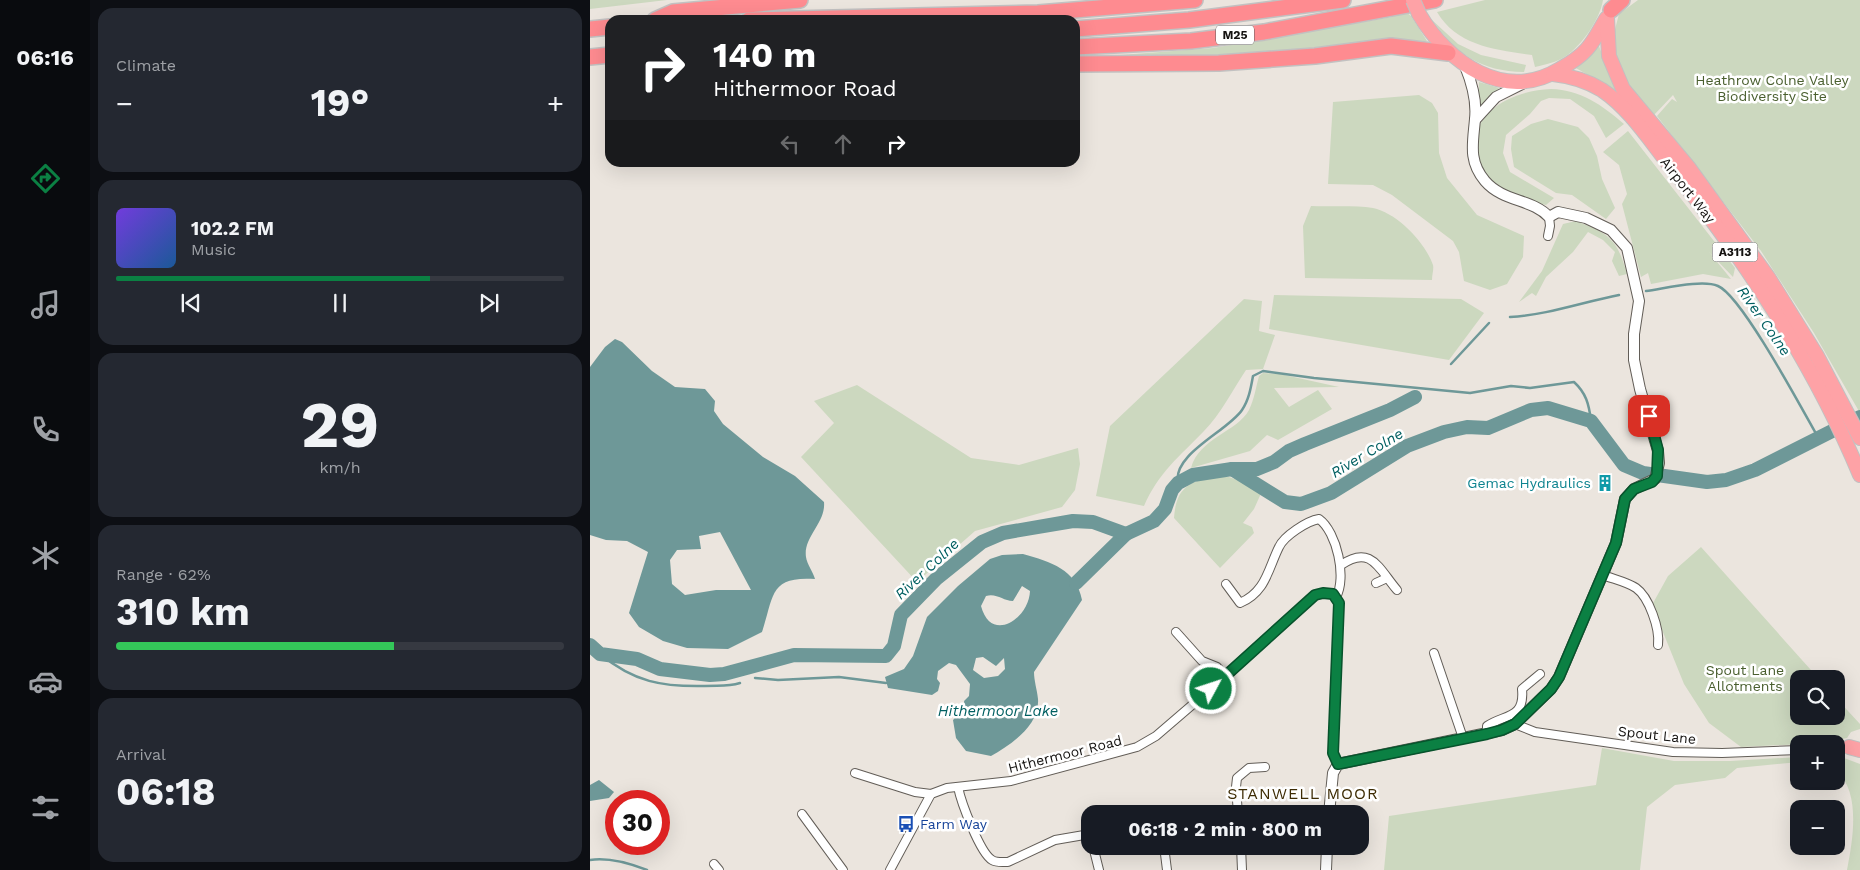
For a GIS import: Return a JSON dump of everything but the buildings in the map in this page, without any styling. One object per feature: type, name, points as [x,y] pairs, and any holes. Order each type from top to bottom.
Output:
[{"type":"highway","points":[[666,15],[673,12],[800,0]]},
{"type":"highway","points":[[955,15],[1038,13],[1195,0]]},
{"type":"highway","name":"M25","points":[[1080,29],[1189,20],[1342,0]]},
{"type":"highway","points":[[1413,0],[1428,30],[1448,53],[1465,66],[1494,78],[1527,81],[1553,74],[1587,50],[1613,7]]},
{"type":"highway","name":"M25","points":[[1080,47],[1191,41],[1264,32],[1434,0]]},
{"type":"highway","name":"Airport Way","points":[[1613,7],[1609,56],[1623,89],[1694,174],[1768,277],[1842,416]]},
{"type":"highway","points":[[590,29],[605,28]]},
{"type":"highway","name":"M25","points":[[1080,64],[1219,63],[1315,56],[1390,46],[1448,53]]},
{"type":"highway","points":[[590,57],[605,56]]},
{"type":"highway","name":"Airport Way","points":[[1553,74],[1583,80],[1604,91],[1651,141],[1747,268],[1813,375],[1854,435],[1860,475]]},
{"type":"street","points":[[1465,66],[1473,87],[1475,120],[1472,130],[1472,154],[1479,173],[1485,181],[1504,196],[1539,209],[1549,217],[1548,236]]},
{"type":"street","points":[[1475,120],[1496,97],[1527,81]]},
{"type":"street","points":[[1330,805],[1332,773],[1338,764],[1487,734],[1515,724],[1555,683],[1603,575],[1618,534],[1625,499],[1634,489],[1655,479],[1659,463],[1658,450],[1640,389],[1634,360],[1634,334],[1639,301],[1627,248],[1611,230],[1586,218],[1558,212],[1549,217]]},
{"type":"street","points":[[1226,584],[1240,603],[1247,600],[1265,583],[1280,544],[1306,522],[1319,519],[1327,528],[1340,565],[1340,588],[1336,597],[1339,603],[1339,617],[1333,753],[1338,764]]},
{"type":"street","points":[[1340,565],[1357,556],[1368,558],[1379,566],[1397,590]]},
{"type":"street","points":[[1603,575],[1635,588],[1643,596],[1659,636],[1658,645]]},
{"type":"street","points":[[1376,583],[1387,578]]},
{"type":"street","name":"Hithermoor Road","points":[[931,794],[946,788],[1011,781],[1132,749],[1156,736],[1226,676],[1315,595],[1323,593],[1333,594],[1336,597]]},
{"type":"street","points":[[1176,632],[1202,661],[1217,667],[1226,676]]},
{"type":"street","points":[[1438,655],[1463,738]]},
{"type":"street","points":[[1487,734],[1487,726],[1508,718],[1519,708],[1523,700],[1522,689],[1540,674]]},
{"type":"street","name":"Spout Lane","points":[[1515,724],[1535,732],[1673,752],[1722,753],[1790,750]]},
{"type":"street","points":[[1238,805],[1237,778],[1249,768],[1265,767]]},
{"type":"street","points":[[855,773],[915,792],[931,794],[923,805],[890,870]]},
{"type":"street","points":[[958,787],[960,799],[984,850],[990,859],[1000,863],[1008,862],[1055,840],[1081,836]]},
{"type":"street","points":[[915,792],[923,805]]},
{"type":"street","points":[[802,814],[842,870]]},
{"type":"street","points":[[1095,855],[1099,870]]},
{"type":"street","points":[[1166,855],[1168,870]]},
{"type":"street","points":[[1241,855],[1242,870]]},
{"type":"street","points":[[1326,870],[1327,855]]},
{"type":"green space","points":[[590,0],[667,0],[590,9]]},
{"type":"green space","points":[[1485,0],[1603,0],[1598,16],[1588,34],[1575,49],[1561,59],[1535,67],[1532,55],[1491,48],[1466,39],[1445,23],[1437,12]]},
{"type":"green space","name":"Heathrow Colne Valley Biodiversity Site","points":[[1638,0],[1860,0],[1860,413],[1814,333],[1761,251],[1657,116],[1672,99],[1677,102],[1673,95],[1654,115],[1618,72],[1613,37],[1619,14]]},
{"type":"green space","points":[[1405,11],[1411,16],[1427,41],[1385,40],[1234,56],[1107,56],[1213,48],[1392,17]]},
{"type":"green space","points":[[1432,20],[1458,44],[1481,55],[1526,65],[1524,72],[1495,68],[1471,59],[1451,43]]},
{"type":"green space","points":[[1597,45],[1608,72],[1621,92],[1618,95],[1599,81],[1574,67]]},
{"type":"green space","points":[[1479,82],[1499,88],[1479,110]]},
{"type":"green space","points":[[1551,89],[1572,92],[1590,100],[1624,124],[1606,138],[1594,116],[1570,99],[1549,98],[1541,101],[1530,114],[1506,135],[1503,153],[1510,172],[1554,198],[1546,205],[1513,196],[1496,186],[1487,176],[1481,165],[1476,141],[1479,128],[1486,116],[1496,106],[1523,94]]},
{"type":"green space","points":[[1419,95],[1432,103],[1438,113],[1439,153],[1447,178],[1477,215],[1524,236],[1523,257],[1507,284],[1490,290],[1464,281],[1459,252],[1453,241],[1392,195],[1373,185],[1328,184],[1333,102]]},
{"type":"green space","points":[[1548,119],[1578,127],[1589,138],[1597,156],[1602,179],[1615,208],[1606,219],[1572,195],[1556,193],[1514,167],[1511,149],[1512,136],[1531,124]]},
{"type":"green space","points":[[1628,131],[1735,268],[1733,277],[1709,252],[1731,279],[1703,274],[1651,284],[1648,273],[1641,277],[1622,204],[1627,194],[1619,165],[1603,152]]},
{"type":"green space","points":[[1311,206],[1366,207],[1382,211],[1391,216],[1409,230],[1424,247],[1433,265],[1432,280],[1305,278],[1303,226]]},
{"type":"green space","points":[[1576,221],[1597,230],[1611,239],[1620,253],[1627,274],[1619,276],[1612,261],[1615,252],[1603,240],[1588,232],[1573,252],[1546,277],[1536,296],[1532,293],[1519,302],[1542,271],[1563,224]]},
{"type":"green space","points":[[1274,295],[1461,299],[1484,313],[1449,360],[1269,329]]},
{"type":"green space","points":[[1244,299],[1262,301],[1259,331],[1275,335],[1263,369],[1246,370],[1216,417],[1163,474],[1144,506],[1096,496],[1110,426]]},
{"type":"green space","points":[[1263,373],[1280,374],[1339,387],[1274,388],[1289,407],[1318,390],[1332,409],[1278,440],[1267,435],[1250,451],[1191,468],[1195,458],[1202,449],[1243,418],[1251,406],[1259,376]]},
{"type":"green space","points":[[857,385],[971,458],[1019,465],[1078,448],[1080,464],[1075,490],[1062,507],[975,531],[917,582],[801,457],[834,423],[814,401]]},
{"type":"green space","points":[[1209,477],[1229,477],[1263,489],[1254,509],[1243,523],[1252,527],[1254,533],[1220,568],[1174,518],[1179,495],[1183,490],[1193,483]]},
{"type":"green space","name":"Spout Lane Allotments","points":[[1701,547],[1811,670],[1790,670],[1790,725],[1845,725],[1845,708],[1860,724],[1860,729],[1851,732],[1845,738],[1845,735],[1790,735],[1790,745],[1741,747],[1709,723],[1684,684],[1652,605],[1668,576]]},
{"type":"green space","points":[[1602,748],[1674,761],[1730,761],[1790,758],[1790,763],[1737,768],[1725,778],[1675,785],[1647,807],[1640,870],[1384,870],[1389,816],[1596,785]]},
{"type":"green space","points":[[1845,758],[1860,764],[1860,870],[1847,870],[1853,829],[1852,802],[1845,781]]},
{"type":"water","points":[[615,339],[622,342],[652,371],[675,387],[705,389],[715,401],[714,411],[723,424],[763,457],[795,476],[824,502],[822,517],[811,536],[806,550],[806,557],[815,579],[800,579],[781,585],[772,599],[762,632],[728,649],[687,648],[663,641],[639,627],[629,613],[648,552],[627,541],[606,540],[590,535],[590,367],[605,347]],"holes":[[[720,532],[751,590],[716,590],[685,595],[672,584],[670,560],[677,550],[701,549],[699,536]]]},
{"type":"water","name":"Hithermoor Lake","points":[[1023,554],[1061,568],[1074,581],[1079,589],[1082,600],[1034,672],[1038,699],[1034,717],[1029,726],[1015,740],[991,756],[966,751],[956,738],[953,720],[965,708],[964,701],[969,696],[970,684],[956,665],[949,663],[938,671],[937,679],[940,683],[938,691],[932,695],[888,688],[885,677],[904,669],[913,656],[927,617],[958,586],[990,559],[1002,555]],"holes":[[[1022,586],[1030,591],[1028,601],[1017,618],[1009,623],[993,624],[986,617],[981,606],[986,596],[990,595],[1013,601]],[[983,657],[996,666],[1004,658],[1005,669],[998,676],[984,678],[973,670],[976,658]]]},
{"type":"water","points":[[599,780],[612,790],[605,790],[605,799],[590,801],[590,785]]},
{"type":"waterway","name":"River Colne","points":[[1646,291],[1682,285],[1711,284],[1718,286],[1729,294],[1742,310],[1772,356],[1819,439]]},
{"type":"waterway","name":"River Colne","points":[[1510,317],[1551,311],[1619,295]]},
{"type":"waterway","name":"River Colne","points":[[1451,364],[1489,323]]},
{"type":"waterway","points":[[1178,483],[1178,472],[1184,462],[1242,410],[1248,398],[1253,376],[1263,371],[1314,378],[1470,393],[1511,386],[1530,388],[1574,382],[1586,399],[1591,421]]},
{"type":"waterway","name":"River Colne","points":[[1076,583],[1126,534],[1154,521],[1165,509],[1172,490],[1178,483],[1193,475],[1232,469],[1257,469],[1274,462],[1289,451],[1390,410],[1415,397]]},
{"type":"waterway","name":"River Colne","points":[[1232,469],[1285,502],[1301,504],[1331,493],[1407,446],[1444,432],[1467,427],[1488,428],[1531,410],[1548,408],[1591,421],[1624,465],[1643,473],[1707,482],[1726,480],[1755,470],[1860,417]]},
{"type":"waterway","name":"River Colne","points":[[590,645],[600,654],[637,659],[660,669],[710,675],[724,674],[794,655],[886,656],[894,646],[901,615],[936,579],[982,542],[1003,533],[1073,521],[1093,522],[1126,534]]},
{"type":"waterway","points":[[600,654],[637,677],[662,684],[705,686],[740,683]]},
{"type":"waterway","points":[[755,678],[778,680],[839,677],[886,683]]},
{"type":"waterway","points":[[590,860],[619,861],[647,870]]},
{"type":"place","name":"Gemac Hydraulics","points":[[1605,483]]},
{"type":"place","name":"Farm Way","points":[[906,824]]},
{"type":"district","name":"STANWELL MOOR","points":[[1303,793]]},
{"type":"route","points":[[1211,689],[1315,595],[1323,593],[1333,594],[1339,603],[1333,753],[1338,764],[1344,761],[1400,752],[1509,728],[1551,689],[1559,677],[1616,543],[1625,499],[1634,489],[1652,482],[1657,476],[1658,450],[1649,416]]}]
